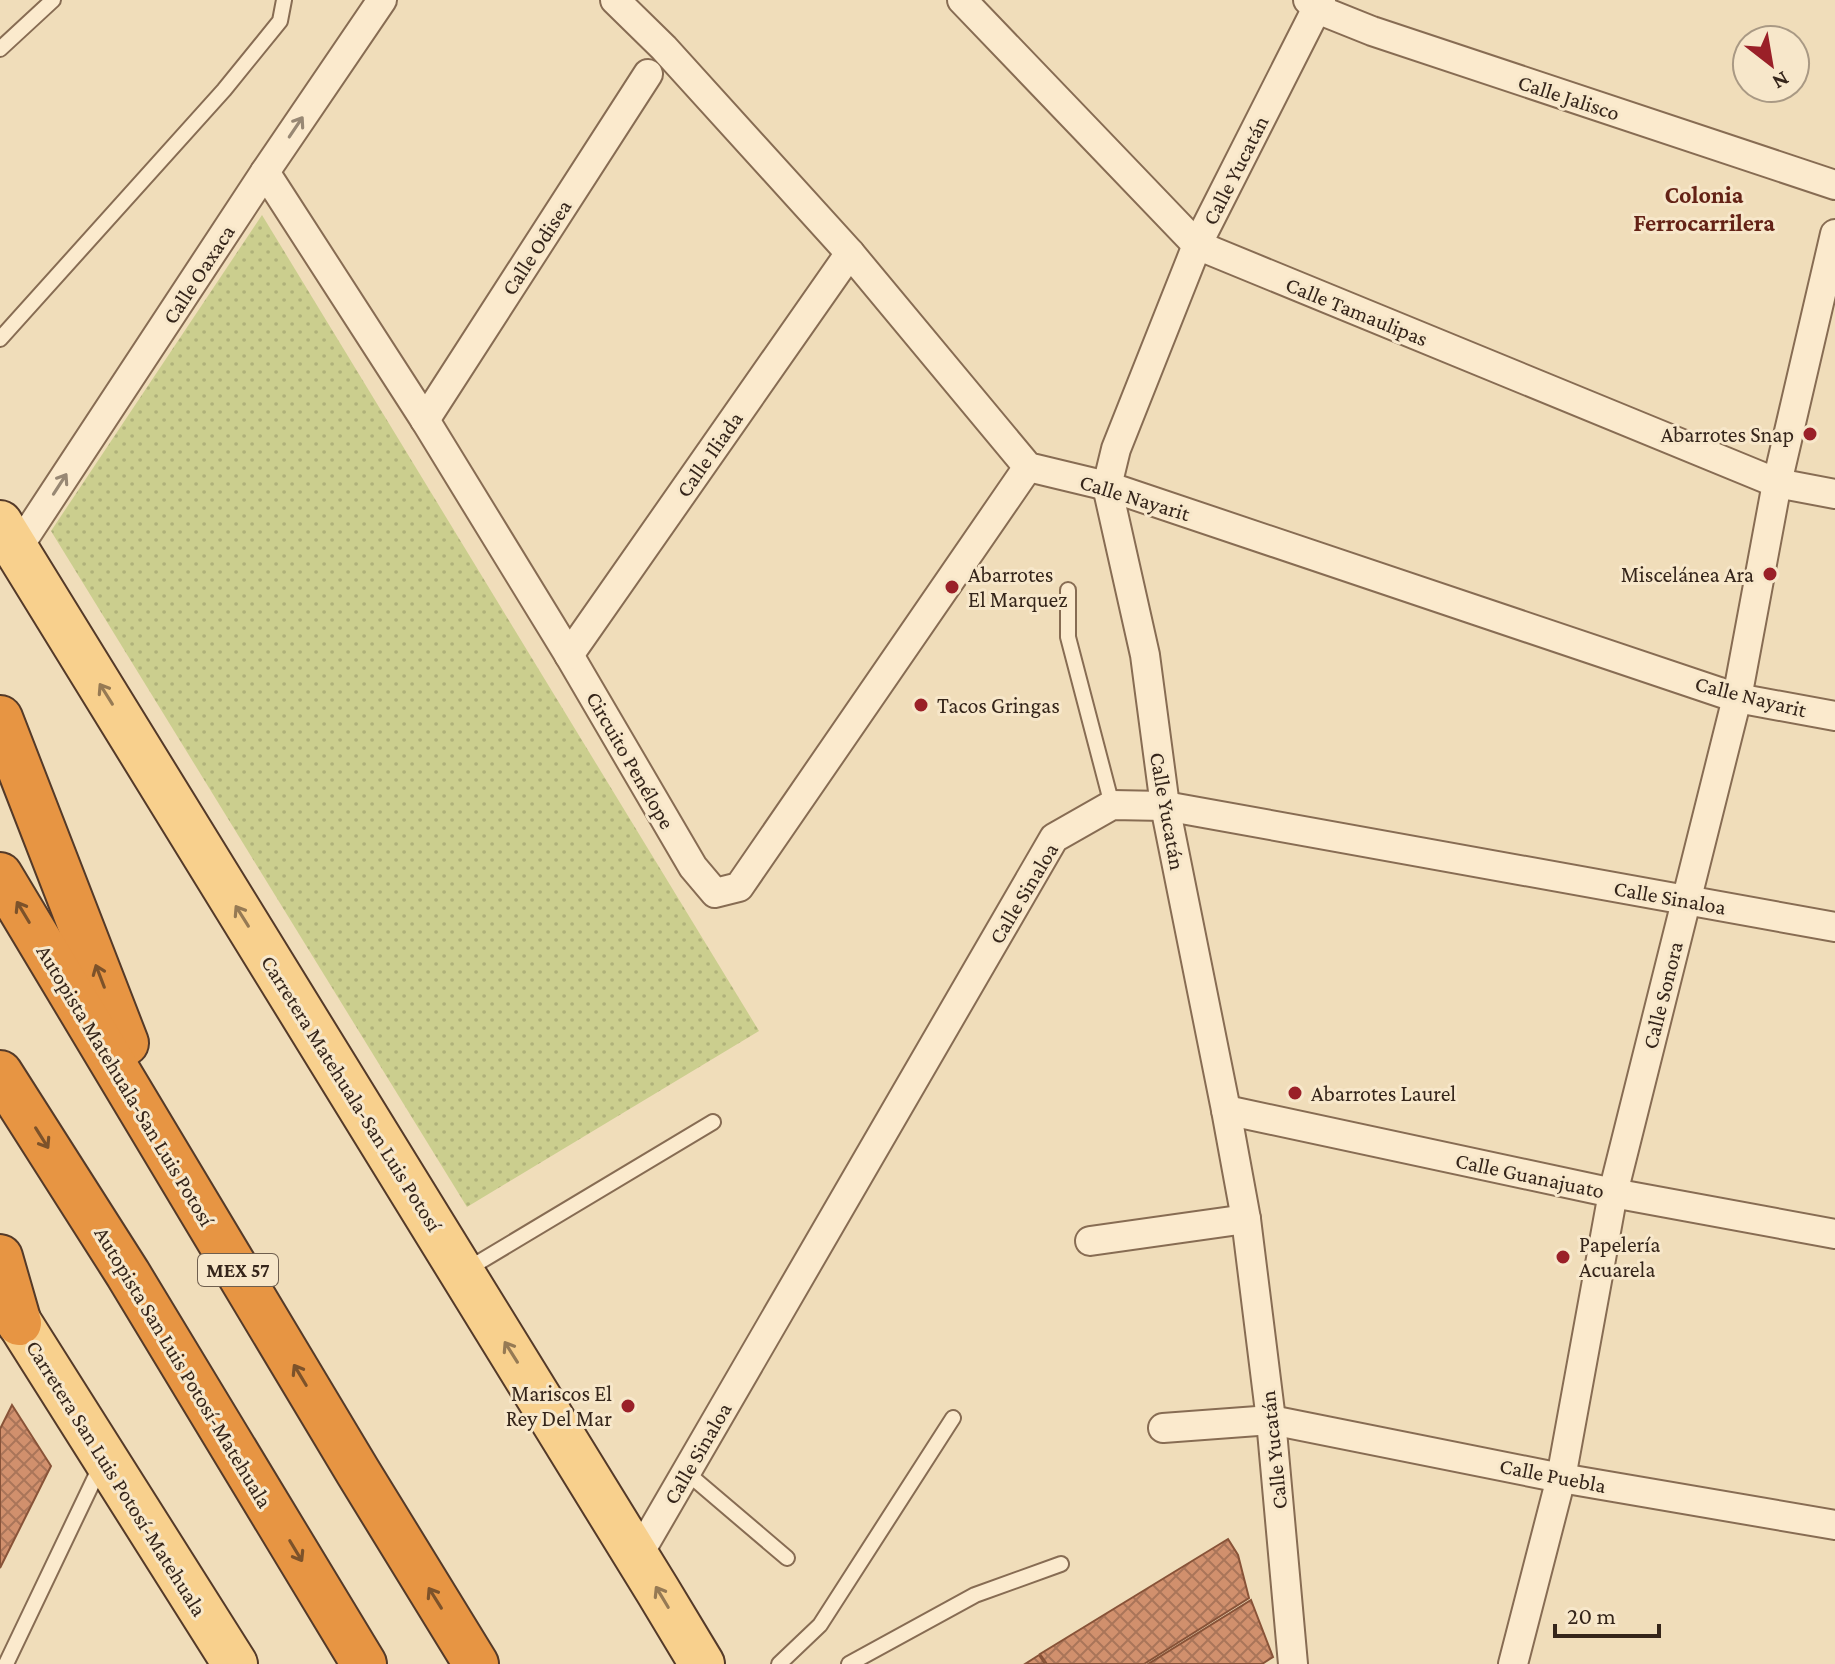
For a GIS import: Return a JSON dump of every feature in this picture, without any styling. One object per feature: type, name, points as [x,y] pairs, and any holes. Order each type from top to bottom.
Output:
[{"type":"highway","points":[[0,718],[168,1153]]},
{"type":"highway","name":"Autopista Matehuala-San Luis Potosí","points":[[0,875],[476,1664]]},
{"type":"highway","name":"Autopista San Luis Potosí-Matehuala","points":[[0,1073],[128,1274],[364,1664]]},
{"type":"highway","points":[[0,1257],[10,1308]]},
{"type":"main road","name":"Carretera Matehuala-San Luis Potosí","points":[[8,536],[702,1664]]},
{"type":"main road","name":"Carretera San Luis Potosí-Matehuala","points":[[10,1308],[235,1664]]},
{"type":"street","name":"Calle Oaxaca","points":[[8,536],[265,172],[382,0]]},
{"type":"street","points":[[615,0],[664,48],[850,253],[1028,467]]},
{"type":"street","name":"Calle Tamaulipas","points":[[962,0],[1197,245],[1777,483],[1835,494]]},
{"type":"street","name":"Calle Yucatán","points":[[1293,1664],[1271,1420],[1246,1219],[1165,806],[1145,655],[1107,486],[1116,449],[1197,245],[1315,3]]},
{"type":"street","name":"Calle Jalisco","points":[[1315,3],[1372,31],[1835,185]]},
{"type":"street","name":"Calle Odisea","points":[[425,420],[648,74]]},
{"type":"street","name":"Circuito Penélope","points":[[265,172],[425,420],[569,655],[693,867],[715,893],[739,887],[1028,467]]},
{"type":"street","name":"Calle Sonora","points":[[1513,1664],[1561,1478],[1613,1193],[1737,698],[1777,483],[1835,234]]},
{"type":"street","name":"Calle Iliada","points":[[569,655],[850,253]]},
{"type":"street","name":"Calle Nayarit","points":[[1028,467],[1107,486],[1737,698],[1835,716]]},
{"type":"street","name":"Calle Sinaloa","points":[[637,1557],[1054,838],[1112,805],[1165,806],[1835,927]]},
{"type":"street","name":"Calle Guanajuato","points":[[1226,1110],[1613,1193],[1835,1234]]},
{"type":"street","points":[[1090,1241],[1246,1219]]},
{"type":"street","name":"Calle Puebla","points":[[1163,1428],[1271,1420],[1561,1478],[1835,1525]]},
{"type":"lane","points":[[0,49],[53,0]]},
{"type":"lane","points":[[3,329],[224,90],[280,21],[284,0]]},
{"type":"lane","points":[[1068,590],[1068,637],[1112,805]]},
{"type":"lane","points":[[462,1272],[713,1122]]},
{"type":"lane","points":[[779,1664],[820,1625],[953,1418]]},
{"type":"lane","points":[[6,1664],[104,1458]]},
{"type":"lane","points":[[686,1472],[787,1558]]},
{"type":"lane","points":[[849,1664],[975,1595],[1061,1564]]},
{"type":"green space","points":[[262,215],[759,1031],[467,1207],[51,531]]},
{"type":"building","points":[[12,1405],[51,1466],[0,1568],[0,1429]]},
{"type":"building","points":[[1228,1539],[1238,1555],[1249,1598],[1144,1664],[1047,1664],[1040,1654]]},
{"type":"building","points":[[1251,1600],[1273,1657],[1262,1664],[1148,1664]]},
{"type":"building","points":[[1039,1655],[1045,1664],[1025,1664]]},
{"type":"place","name":"Abarrotes Snap","points":[[1810,434]]},
{"type":"place","name":"Miscelánea Ara","points":[[1770,574]]},
{"type":"place","name":"Abarrotes El Marquez","points":[[952,587]]},
{"type":"place","name":"Tacos Gringas","points":[[921,705]]},
{"type":"place","name":"Abarrotes Laurel","points":[[1295,1093]]},
{"type":"place","name":"Papelería Acuarela","points":[[1563,1257]]},
{"type":"place","name":"Mariscos El Rey Del Mar","points":[[628,1406]]},
{"type":"district","name":"Colonia Ferrocarrilera","points":[[1704,209]]}]
